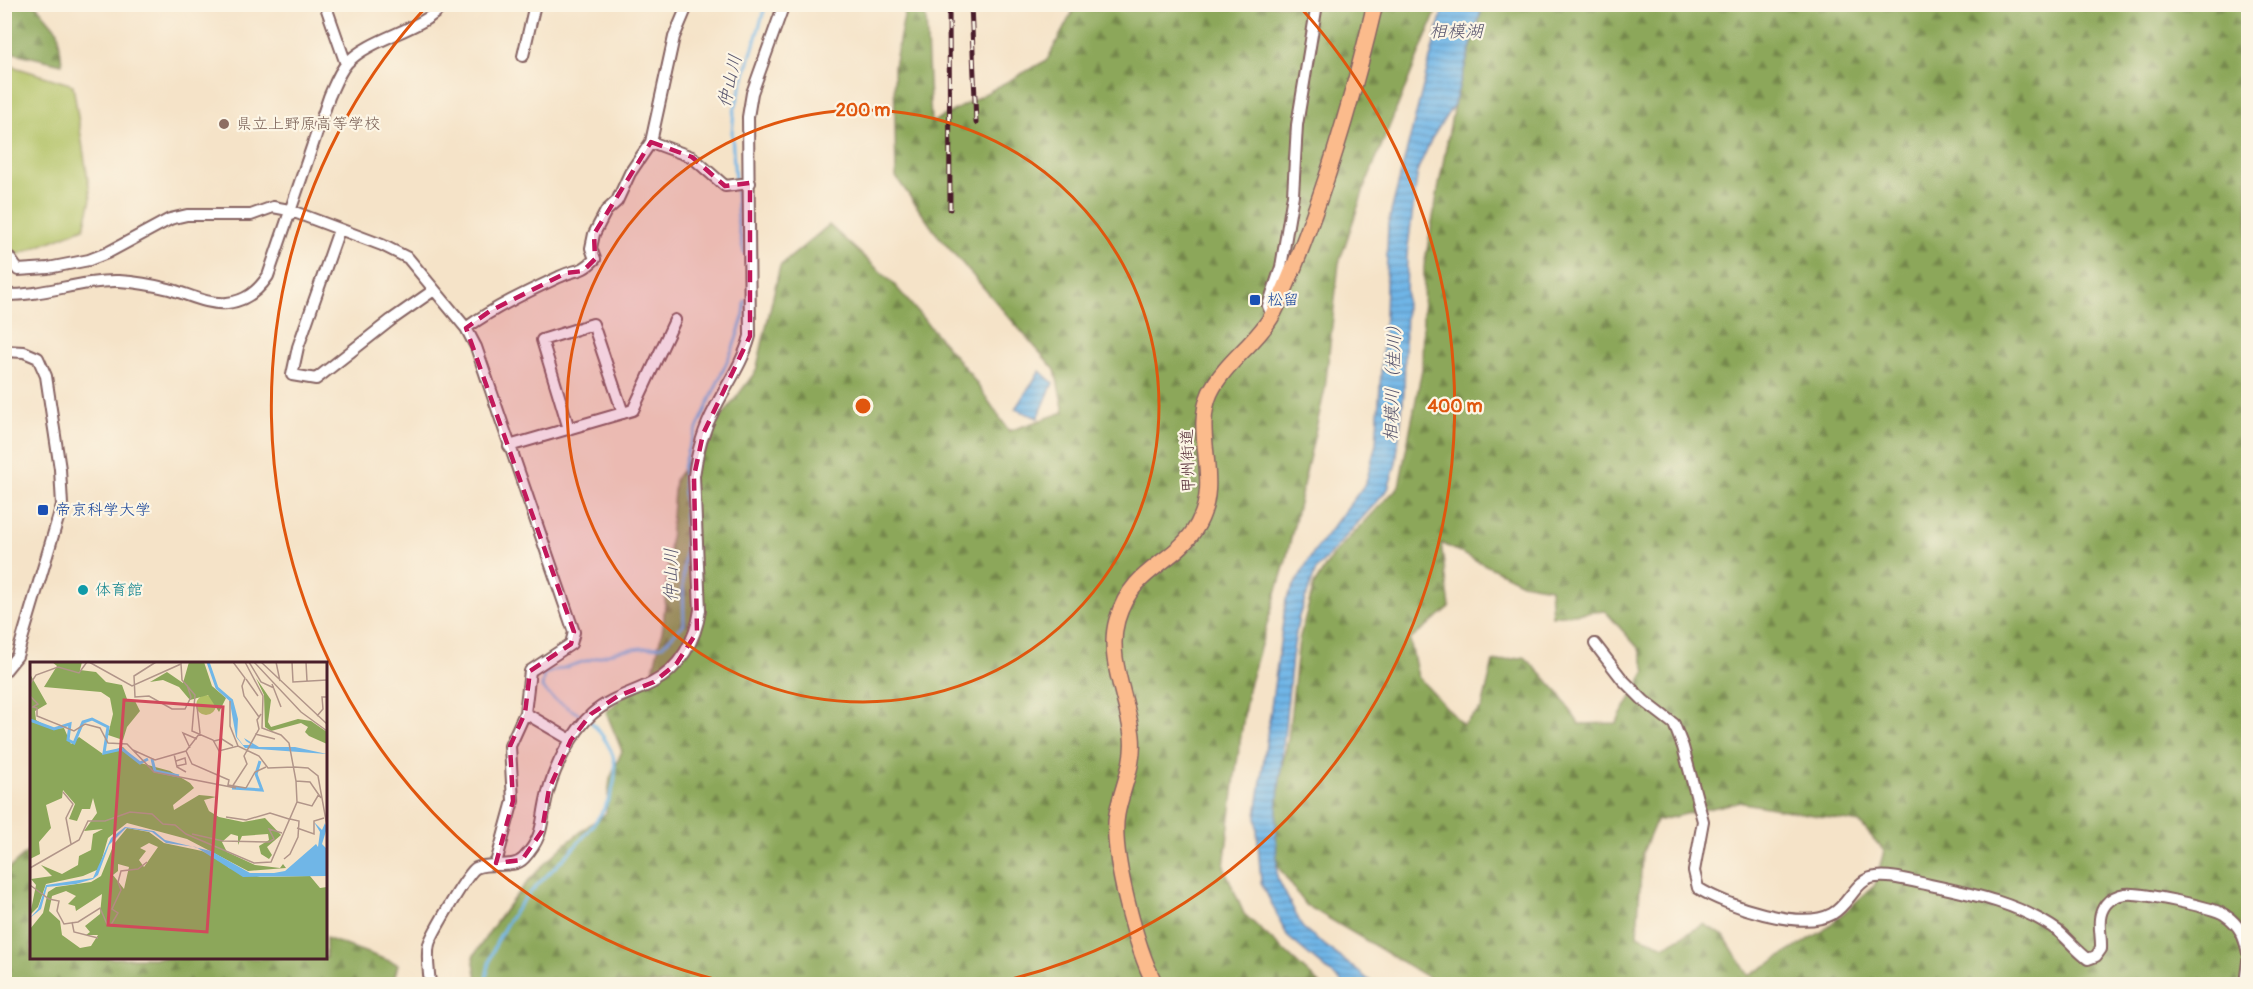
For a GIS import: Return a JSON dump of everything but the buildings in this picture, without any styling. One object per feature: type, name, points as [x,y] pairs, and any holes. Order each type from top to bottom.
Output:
[{"type":"highway","name":"甲州街道","points":[[1155,984],[1119,870],[1116,847],[1117,813],[1131,770],[1133,751],[1132,734],[1117,663],[1116,624],[1127,596],[1138,580],[1181,546],[1198,524],[1208,496],[1204,418],[1211,391],[1261,333],[1293,270],[1334,159],[1375,4]]},
{"type":"street","points":[[325,4],[346,64]]},
{"type":"street","points":[[4,295],[25,295],[71,285],[118,281],[168,289],[218,303],[245,298],[255,292],[268,276],[329,97],[346,64],[361,51],[434,14],[444,4]]},
{"type":"street","points":[[523,56],[535,4]]},
{"type":"street","points":[[466,328],[490,311],[567,273],[583,271],[595,259],[591,248],[594,234],[606,211],[617,201],[630,173],[651,142],[674,37],[688,4]]},
{"type":"street","points":[[430,984],[429,946],[434,928],[446,914],[475,868],[496,863],[513,864],[522,860],[543,831],[549,789],[571,740],[591,714],[618,696],[654,682],[677,663],[697,632],[700,610],[695,466],[703,434],[739,365],[750,336],[750,183],[747,129],[752,93],[784,4]]},
{"type":"street","points":[[1272,315],[1268,306],[1281,267],[1293,195],[1297,125],[1317,4]]},
{"type":"street","points":[[651,142],[692,157],[725,186],[750,183]]},
{"type":"street","points":[[8,256],[18,270],[48,268],[107,254],[170,219],[188,215],[251,214],[273,207],[289,210],[382,244],[408,258],[466,328],[476,346],[574,632],[571,644],[530,671],[525,713],[510,746],[513,801],[496,863]]},
{"type":"street","points":[[339,230],[298,347],[292,375],[316,379],[391,320],[434,290]]},
{"type":"street","points":[[509,446],[633,410],[675,320]]},
{"type":"street","points":[[569,429],[542,340],[593,324],[623,413]]},
{"type":"street","points":[[4,351],[24,351],[38,358],[46,376],[60,469],[62,505],[17,656],[4,672]]},
{"type":"street","points":[[1595,644],[1622,679],[1644,701],[1674,724],[1683,747],[1703,821],[1694,871],[1698,888],[1710,896],[1748,912],[1814,918],[1831,915],[1841,907],[1864,879],[1876,876],[1894,878],[1963,892],[2008,905],[2058,932],[2088,959],[2096,956],[2101,949],[2101,912],[2107,902],[2127,893],[2203,907],[2224,914],[2242,930],[2248,952]]},
{"type":"street","points":[[525,713],[571,740]]},
{"type":"street","points":[[2245,984],[2248,961]]},
{"type":"highlighted area","points":[[651,142],[692,157],[725,186],[750,183],[750,336],[703,434],[694,476],[697,632],[677,663],[654,682],[618,696],[591,714],[571,740],[549,789],[542,831],[522,860],[496,863],[513,801],[510,746],[525,713],[530,671],[571,644],[574,632],[466,328],[490,311],[566,273],[583,271],[595,259],[594,234]]},
{"type":"green space","points":[[5,4],[36,5],[58,31],[62,64],[5,51]]},
{"type":"green space","points":[[1076,5],[1439,5],[1365,186],[1339,263],[1325,389],[1286,560],[1248,689],[1235,776],[1224,867],[1244,914],[1320,984],[478,984],[473,957],[501,916],[548,860],[606,813],[610,779],[622,751],[606,712],[653,671],[663,627],[675,479],[756,371],[780,266],[829,225],[893,283],[970,374],[1009,431],[1064,412],[1055,370],[935,232],[896,177],[894,66],[906,6],[926,17],[931,123],[1047,60]]},
{"type":"green space","points":[[1483,5],[2248,5],[2248,984],[1439,984],[1306,905],[1276,864],[1270,818],[1288,739],[1299,640],[1314,585],[1332,556],[1399,486],[1422,369],[1424,266],[1454,104]],"holes":[[[1441,543],[1522,583],[1550,588],[1552,616],[1605,611],[1639,649],[1646,671],[1616,723],[1579,724],[1559,693],[1525,657],[1493,662],[1482,708],[1463,725],[1418,677],[1410,640],[1450,607]],[[1738,802],[1860,823],[1884,851],[1875,885],[1823,931],[1749,976],[1724,936],[1704,924],[1665,946],[1637,935],[1642,854],[1656,821]]]},
{"type":"green space","points":[[5,64],[73,85],[91,199],[84,228],[5,260]]},
{"type":"green space","points":[[30,850],[30,959],[327,959],[327,938],[398,964],[393,984],[5,984],[5,872]]},
{"type":"water","points":[[1444,4],[1483,5],[1454,104],[1432,138],[1418,169],[1407,255],[1404,392],[1396,463],[1388,489],[1316,570],[1299,616],[1292,656],[1276,819],[1277,877],[1303,928],[1374,984],[1344,984],[1288,937],[1261,882],[1256,816],[1286,600],[1313,553],[1366,483],[1376,444],[1385,314],[1388,224]]},
{"type":"water","points":[[1040,371],[1053,383],[1038,418],[1015,409]]},
{"type":"waterway","name":"仲山川","points":[[735,182],[732,133],[734,111],[766,4]]},
{"type":"waterway","name":"仲山川","points":[[736,188],[738,225],[744,253]]},
{"type":"waterway","name":"仲山川","points":[[585,718],[554,699],[542,688],[544,674],[621,650],[662,646],[684,624],[683,578],[686,538],[683,468],[688,449],[733,348],[744,315],[745,301]]},
{"type":"waterway","name":"仲山川","points":[[486,984],[489,962],[508,921],[522,902],[589,830],[604,809],[613,787],[615,765],[607,743],[590,721]]},
{"type":"railway","points":[[949,4],[950,209]]},
{"type":"railway","points":[[971,4],[976,123]]},
{"type":"place","name":"県立上野原高等学校","points":[[224,124]]},
{"type":"place","name":"松留","points":[[1255,300]]},
{"type":"place","name":"帝京科学大学","points":[[43,510]]},
{"type":"place","name":"体育館","points":[[83,590]]},
{"type":"water label","name":"相模湖","points":[[1456,31]]},
{"type":"water label","name":"相模川（桂川）","points":[[1393,379]]}]
